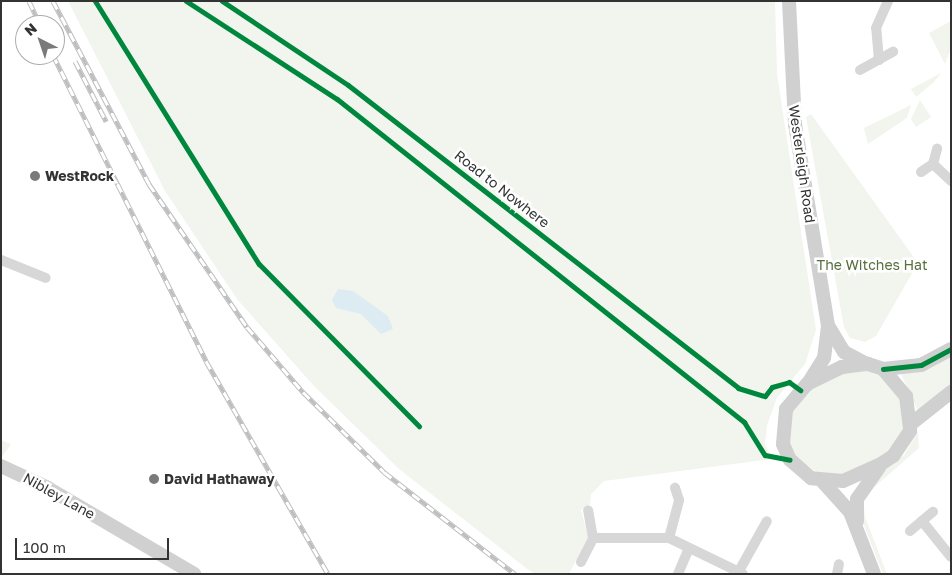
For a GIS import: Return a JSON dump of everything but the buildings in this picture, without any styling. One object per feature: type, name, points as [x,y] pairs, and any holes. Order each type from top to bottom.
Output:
[{"type":"street","name":"Westerleigh Road","points":[[789,1],[796,124],[828,326],[824,358],[808,384]]},
{"type":"street","points":[[878,60],[876,28],[888,1]]},
{"type":"street","points":[[860,70],[893,52]]},
{"type":"street","points":[[921,172],[933,164],[937,149]]},
{"type":"street","points":[[933,164],[951,181]]},
{"type":"street","points":[[1,260],[46,278]]},
{"type":"street","name":"Westerleigh Road","points":[[828,326],[844,352],[868,364]]},
{"type":"street","points":[[874,574],[858,529],[841,498],[823,482],[800,470],[783,444],[786,409],[808,384],[842,368],[868,364],[884,369],[921,365],[951,349]]},
{"type":"street","points":[[884,369],[906,396],[912,424]]},
{"type":"street","points":[[858,529],[860,493],[902,445],[912,424],[951,392]]},
{"type":"street","points":[[823,482],[843,481],[887,460]]},
{"type":"street","name":"Nibley Lane","points":[[1,466],[46,487],[194,574]]},
{"type":"street","points":[[669,538],[679,500],[675,488]]},
{"type":"street","points":[[581,562],[593,538],[588,510]]},
{"type":"street","points":[[910,531],[933,512]]},
{"type":"street","points":[[593,538],[669,538],[741,572],[767,521]]},
{"type":"street","points":[[922,521],[951,557]]},
{"type":"street","points":[[678,574],[689,548]]},
{"type":"green space","points":[[68,1],[775,1],[777,74],[816,330],[805,364],[777,398],[767,425],[765,444],[772,459],[604,481],[591,494],[590,505],[581,510],[588,537],[569,574],[535,574],[399,469],[314,386],[237,299],[165,191]]},
{"type":"green space","points":[[951,21],[951,48],[945,64],[929,33]]},
{"type":"green space","points":[[941,73],[934,82],[916,97],[911,89]]},
{"type":"green space","points":[[920,100],[931,117],[916,127],[911,119]]},
{"type":"green space","points":[[911,105],[907,118],[868,144],[864,128]]},
{"type":"green space","name":"The Witches Hat","points":[[811,114],[918,263],[876,336],[865,342],[850,338],[844,327],[806,117]]},
{"type":"green space","points":[[951,353],[951,385],[918,411],[901,374],[921,371]]},
{"type":"green space","points":[[866,370],[880,374],[901,395],[904,427],[894,447],[881,457],[841,475],[819,474],[794,455],[788,440],[790,413],[808,391],[845,372]]},
{"type":"green space","points":[[918,432],[919,448],[863,497],[865,517],[887,574],[883,574],[860,515],[861,496],[871,478],[904,455]]},
{"type":"green space","points":[[1,440],[11,444],[2,457],[1,457]]},
{"type":"shaded area","points":[[338,289],[353,291],[388,316],[393,329],[381,334],[361,314],[336,308],[332,300]]},
{"type":"railway","points":[[29,1],[35,15]]},
{"type":"railway","points":[[53,1],[149,184],[247,327],[303,392],[384,472],[515,574]]},
{"type":"railway","points":[[75,61],[106,121]]},
{"type":"railway","points":[[58,65],[206,361],[328,574]]},
{"type":"cycle path","points":[[95,1],[259,264],[419,426]]},
{"type":"cycle path","points":[[186,1],[337,99],[744,422],[765,455],[790,460]]},
{"type":"cycle path","name":"Road to Nowhere","points":[[222,1],[348,85],[738,388],[765,396],[772,387],[789,382],[800,390]]},
{"type":"cycle path","points":[[883,369],[921,365],[951,349]]},
{"type":"place","name":"WestRock","points":[[35,176]]},
{"type":"place","name":"David Hathaway","points":[[154,479]]}]
